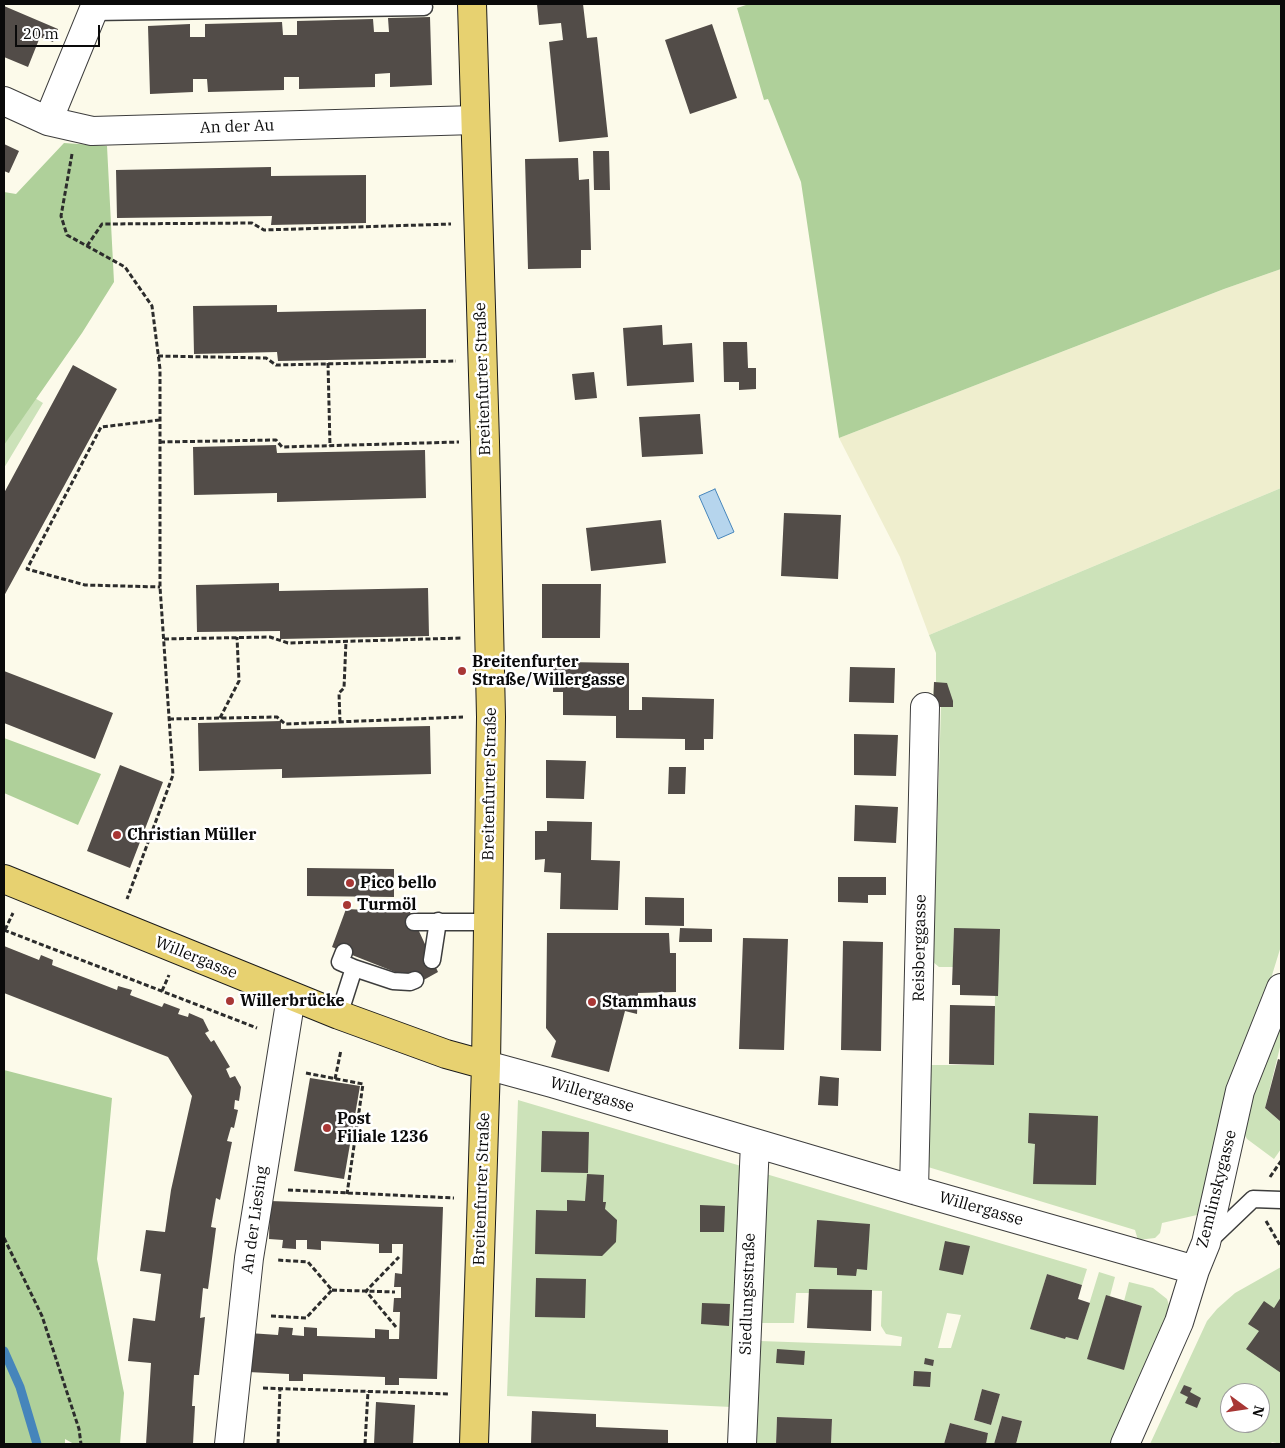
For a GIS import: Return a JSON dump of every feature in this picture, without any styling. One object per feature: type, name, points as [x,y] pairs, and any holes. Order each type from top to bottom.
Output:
[{"type":"main road","name":"Breitenfurter Straße","points":[[472,4],[486,442],[491,717],[486,1065],[474,1444]]},
{"type":"main road","name":"Willergasse","points":[[4,879],[339,1016],[446,1054],[486,1065]]},
{"type":"street","points":[[48,121],[95,8]]},
{"type":"street","name":"An der Au","points":[[4,101],[48,121],[92,131],[475,120]]},
{"type":"street","name":"Reisberggasse","points":[[914,1190],[925,707]]},
{"type":"street","name":"Zemlinskygasse","points":[[1125,1444],[1179,1322],[1195,1270],[1206,1244],[1240,1091],[1281,988]]},
{"type":"street","name":"An der Liesing","points":[[229,1444],[249,1258],[291,997]]},
{"type":"street","name":"Willergasse","points":[[486,1065],[1195,1270]]},
{"type":"street","name":"Siedlungsstraße","points":[[742,1444],[755,1143]]},
{"type":"lane","points":[[95,8],[424,7]]},
{"type":"lane","points":[[432,960],[438,921]]},
{"type":"lane","points":[[414,922],[489,922]]},
{"type":"lane","points":[[344,952],[340,962],[354,968],[393,980],[410,982],[415,980]]},
{"type":"lane","points":[[339,1016],[354,968]]},
{"type":"lane","points":[[1206,1244],[1253,1199],[1281,1200]]},
{"type":"path","points":[[76,127],[61,216],[67,235],[125,267],[152,306],[160,369],[160,587],[173,775],[117,925]]},
{"type":"path","points":[[87,246],[102,224],[252,223],[264,230],[454,224]]},
{"type":"path","points":[[158,356],[266,358],[276,365],[459,360]]},
{"type":"path","points":[[328,363],[330,446]]},
{"type":"path","points":[[160,420],[101,427],[27,569],[85,585],[160,587]]},
{"type":"path","points":[[160,442],[276,440],[282,447],[486,442]]},
{"type":"path","points":[[164,639],[270,636],[288,643],[465,638]]},
{"type":"path","points":[[220,718],[239,681],[237,637]]},
{"type":"path","points":[[340,722],[339,693],[344,688],[346,641]]},
{"type":"path","points":[[169,719],[277,717],[285,724],[464,717]]},
{"type":"path","points":[[13,913],[5,930],[284,1038]]},
{"type":"path","points":[[162,991],[170,974]]},
{"type":"path","points":[[335,1079],[341,1050]]},
{"type":"path","points":[[279,1068],[363,1084],[347,1194]]},
{"type":"path","points":[[260,1189],[457,1198]]},
{"type":"path","points":[[4,1238],[42,1316],[79,1429],[81,1444]]},
{"type":"path","points":[[366,1291],[399,1257]]},
{"type":"path","points":[[249,1258],[308,1262],[332,1290],[395,1292]]},
{"type":"path","points":[[243,1315],[306,1318],[332,1290]]},
{"type":"path","points":[[366,1291],[396,1328]]},
{"type":"path","points":[[234,1388],[448,1394]]},
{"type":"path","points":[[278,1444],[280,1388]]},
{"type":"path","points":[[365,1444],[368,1391]]},
{"type":"green space","points":[[749,4],[1281,4],[1281,269],[1224,289],[839,438],[801,182],[768,99],[764,100],[737,8]]},
{"type":"green space","points":[[64,143],[107,146],[114,282],[82,333],[4,445],[4,192],[16,194]]},
{"type":"green space","points":[[1281,269],[1281,488],[929,635],[900,557],[839,438],[1224,289]]},
{"type":"green space","points":[[4,379],[43,403],[4,468]]},
{"type":"green space","points":[[1281,488],[1281,946],[1248,1053],[1231,1090],[1197,1215],[1162,1223],[1160,1233],[1155,1238],[1138,1240],[1135,1230],[928,1167],[931,1065],[994,1065],[995,996],[998,996],[954,928],[953,967],[939,967],[933,962],[941,707],[933,707],[934,682],[936,682],[936,653],[929,635]]},
{"type":"green space","points":[[4,738],[101,774],[78,825],[4,793]]},
{"type":"green space","points":[[1281,1015],[1281,1043],[1265,1108],[1281,1122],[1281,1149],[1274,1159],[1247,1139],[1243,1132],[1250,1093]]},
{"type":"green space","points":[[4,1070],[112,1098],[97,1259],[124,1393],[120,1444],[74,1444],[65,1439],[65,1444],[4,1444]]},
{"type":"green space","points":[[518,1100],[741,1166],[731,1407],[507,1396]]},
{"type":"green space","points":[[766,1174],[1087,1269],[1082,1285],[1047,1274],[1031,1329],[1065,1339],[1066,1337],[1078,1340],[1099,1272],[1115,1277],[1110,1296],[1124,1369],[1142,1306],[1124,1301],[1129,1282],[1153,1288],[1167,1299],[1170,1308],[1166,1325],[1111,1444],[1016,1444],[1022,1421],[1002,1416],[994,1444],[986,1444],[988,1433],[950,1423],[944,1444],[831,1444],[832,1419],[777,1417],[776,1444],[756,1444],[760,1341],[901,1346],[902,1337],[886,1334],[881,1326],[882,1291],[809,1289],[809,1293],[796,1293],[794,1323],[761,1323]],"holes":[[[947,1313],[961,1315],[951,1348],[938,1348]],[[982,1389],[1000,1394],[991,1425],[974,1420]]]},
{"type":"green space","points":[[1281,1267],[1281,1444],[1272,1442],[1270,1444],[1150,1444],[1207,1321],[1235,1293]]},
{"type":"water","points":[[715,489],[734,532],[718,539],[699,496]]},
{"type":"building","points":[[537,4],[583,4],[587,38],[597,37],[608,137],[559,142],[549,42],[563,40],[561,23],[539,25]]},
{"type":"building","points":[[4,6],[58,29],[53,42],[40,37],[28,67],[4,57]]},
{"type":"building","points":[[430,17],[432,85],[390,87],[390,73],[375,74],[375,87],[299,89],[299,77],[284,77],[284,90],[208,92],[207,79],[193,79],[193,92],[150,94],[148,26],[190,24],[190,37],[205,37],[205,24],[282,22],[283,35],[297,35],[297,21],[373,19],[374,32],[389,32],[388,18]]},
{"type":"building","points":[[712,24],[737,98],[690,114],[665,40]]},
{"type":"building","points":[[4,144],[19,151],[9,173],[4,171]]},
{"type":"building","points":[[593,151],[609,151],[610,190],[594,190]]},
{"type":"building","points":[[578,158],[579,180],[589,179],[591,250],[581,250],[581,268],[528,269],[525,159]]},
{"type":"building","points":[[271,167],[271,176],[366,175],[366,223],[271,225],[272,216],[117,218],[116,170]]},
{"type":"building","points":[[277,305],[277,312],[426,309],[426,358],[278,361],[277,352],[194,354],[193,306]]},
{"type":"building","points":[[662,325],[663,345],[692,343],[694,382],[627,386],[623,328]]},
{"type":"building","points":[[723,342],[747,342],[748,368],[756,368],[756,389],[739,390],[739,382],[724,382]]},
{"type":"building","points":[[73,365],[117,389],[4,596],[4,493]]},
{"type":"building","points":[[594,372],[597,398],[575,400],[572,374]]},
{"type":"building","points":[[700,414],[703,454],[642,457],[639,417]]},
{"type":"building","points":[[276,445],[277,453],[425,450],[426,498],[277,502],[277,493],[194,495],[193,447]]},
{"type":"building","points":[[784,513],[841,515],[838,579],[781,576]]},
{"type":"building","points":[[661,520],[666,563],[591,571],[586,528]]},
{"type":"building","points":[[279,583],[279,591],[428,588],[429,636],[280,639],[280,631],[197,632],[196,585]]},
{"type":"building","points":[[542,584],[601,584],[600,638],[542,638]]},
{"type":"building","points":[[553,663],[629,663],[629,710],[642,710],[642,697],[714,699],[713,739],[704,739],[704,750],[685,750],[685,739],[616,738],[616,716],[563,715],[563,692],[553,692]]},
{"type":"building","points":[[850,667],[895,668],[894,703],[849,702]]},
{"type":"building","points":[[4,671],[113,713],[95,759],[4,723]]},
{"type":"building","points":[[934,682],[947,683],[953,707],[933,707]]},
{"type":"building","points":[[281,721],[281,729],[430,726],[431,774],[282,778],[282,769],[199,771],[198,723]]},
{"type":"building","points":[[854,734],[898,735],[896,776],[854,775]]},
{"type":"building","points":[[546,760],[586,761],[584,799],[546,798]]},
{"type":"building","points":[[120,765],[163,782],[130,868],[87,851]]},
{"type":"building","points":[[669,767],[686,767],[685,794],[668,794]]},
{"type":"building","points":[[855,805],[898,807],[896,843],[854,841]]},
{"type":"building","points":[[547,821],[592,822],[591,860],[620,861],[618,910],[560,909],[561,873],[544,872],[545,859],[535,860],[535,831],[547,831]]},
{"type":"building","name":"Pico bello","points":[[307,868],[394,869],[394,897],[307,896]]},
{"type":"building","points":[[838,877],[886,877],[886,895],[868,895],[868,903],[838,902]]},
{"type":"building","points":[[645,897],[684,898],[684,926],[645,925]]},
{"type":"building","points":[[346,909],[410,912],[438,972],[420,982],[332,947]]},
{"type":"building","points":[[680,928],[712,929],[712,942],[679,942]]},
{"type":"building","points":[[954,928],[1000,929],[998,996],[960,995],[960,985],[952,985]]},
{"type":"building","name":"Stammhaus","points":[[547,933],[669,933],[670,953],[676,953],[676,992],[638,993],[637,1014],[625,1011],[609,1072],[551,1057],[556,1041],[546,1028]]},
{"type":"building","points":[[743,938],[788,939],[784,1050],[739,1049]]},
{"type":"building","points":[[843,941],[883,942],[881,1051],[841,1050]]},
{"type":"building","points":[[4,946],[39,960],[41,955],[53,960],[52,965],[117,990],[118,986],[132,990],[130,995],[162,1007],[164,1003],[180,1009],[178,1014],[188,1017],[189,1013],[203,1019],[209,1031],[205,1033],[211,1042],[214,1040],[230,1067],[226,1069],[230,1078],[235,1076],[241,1087],[239,1101],[235,1100],[234,1109],[238,1110],[234,1128],[231,1127],[227,1141],[232,1142],[220,1200],[216,1198],[211,1227],[216,1228],[208,1289],[203,1288],[200,1318],[205,1317],[199,1375],[194,1375],[192,1406],[195,1406],[193,1444],[146,1444],[151,1363],[128,1361],[133,1318],[155,1321],[161,1274],[140,1271],[146,1230],[165,1232],[171,1190],[192,1096],[168,1057],[4,993]]},
{"type":"building","points":[[950,1005],[995,1006],[994,1065],[949,1064]]},
{"type":"building","points":[[1278,1059],[1281,1060],[1281,1122],[1265,1108]]},
{"type":"building","points":[[820,1076],[839,1078],[838,1106],[818,1105]]},
{"type":"building","name":"Post Filiale 1236","points":[[310,1078],[360,1086],[344,1179],[294,1171]]},
{"type":"building","points":[[1029,1113],[1098,1116],[1096,1185],[1033,1184],[1035,1144],[1028,1143]]},
{"type":"building","points":[[542,1131],[589,1132],[588,1173],[541,1172]]},
{"type":"building","points":[[587,1174],[604,1175],[603,1202],[606,1202],[605,1209],[617,1220],[616,1242],[602,1256],[535,1254],[536,1210],[567,1211],[567,1200],[585,1201]]},
{"type":"building","points":[[270,1201],[443,1207],[437,1379],[399,1378],[399,1385],[385,1385],[385,1377],[303,1374],[303,1381],[289,1381],[289,1374],[248,1372],[249,1333],[278,1335],[279,1327],[293,1328],[292,1335],[304,1336],[304,1327],[317,1328],[317,1336],[375,1338],[375,1329],[389,1330],[389,1339],[399,1339],[400,1312],[393,1312],[394,1298],[401,1298],[401,1287],[394,1287],[395,1273],[402,1274],[403,1244],[392,1244],[392,1253],[379,1253],[379,1244],[321,1241],[321,1250],[307,1249],[307,1240],[296,1240],[296,1249],[282,1248],[283,1240],[269,1239]]},
{"type":"building","points":[[700,1205],[725,1206],[724,1232],[700,1232]]},
{"type":"building","points":[[817,1220],[870,1224],[867,1270],[857,1269],[856,1276],[837,1275],[837,1268],[814,1267]]},
{"type":"building","points":[[945,1241],[970,1246],[963,1275],[939,1270]]},
{"type":"building","points":[[1047,1274],[1082,1285],[1078,1299],[1090,1303],[1078,1340],[1066,1337],[1065,1339],[1030,1329]]},
{"type":"building","points":[[536,1278],[586,1279],[585,1318],[535,1317]]},
{"type":"building","points":[[809,1289],[872,1290],[871,1331],[807,1328]]},
{"type":"building","points":[[1106,1295],[1142,1306],[1124,1370],[1087,1359]]},
{"type":"building","points":[[1281,1297],[1281,1373],[1246,1349],[1259,1331],[1248,1324],[1264,1301],[1274,1308]]},
{"type":"building","points":[[702,1303],[730,1304],[729,1326],[701,1324]]},
{"type":"building","points":[[777,1349],[805,1351],[804,1365],[776,1363]]},
{"type":"building","points":[[925,1358],[934,1360],[933,1366],[924,1364]]},
{"type":"building","points":[[914,1371],[931,1372],[930,1387],[913,1386]]},
{"type":"building","points":[[1184,1385],[1192,1388],[1190,1392],[1201,1398],[1197,1408],[1185,1403],[1188,1397],[1180,1393]]},
{"type":"building","points":[[982,1389],[1000,1394],[991,1425],[974,1420]]},
{"type":"building","points":[[376,1402],[415,1405],[413,1444],[374,1444]]},
{"type":"building","points":[[532,1411],[596,1414],[596,1427],[668,1430],[668,1444],[531,1444]]},
{"type":"building","points":[[1002,1416],[1022,1421],[1016,1444],[994,1444]]},
{"type":"building","points":[[777,1417],[832,1419],[831,1444],[776,1444]]},
{"type":"building","points":[[950,1423],[988,1433],[986,1444],[944,1444]]},
{"type":"waterway","points":[[4,1351],[20,1387],[37,1444]]},
{"type":"place","name":"Breitenfurter Straße/Willergasse","points":[[462,671]]},
{"type":"place","name":"Christian Müller","points":[[117,835]]},
{"type":"place","name":"Pico bello","points":[[350,883]]},
{"type":"place","name":"Turmöl","points":[[347,905]]},
{"type":"place","name":"Willerbrücke","points":[[230,1001]]},
{"type":"place","name":"Stammhaus","points":[[592,1002]]},
{"type":"place","name":"Post Filiale 1236","points":[[327,1128]]}]
